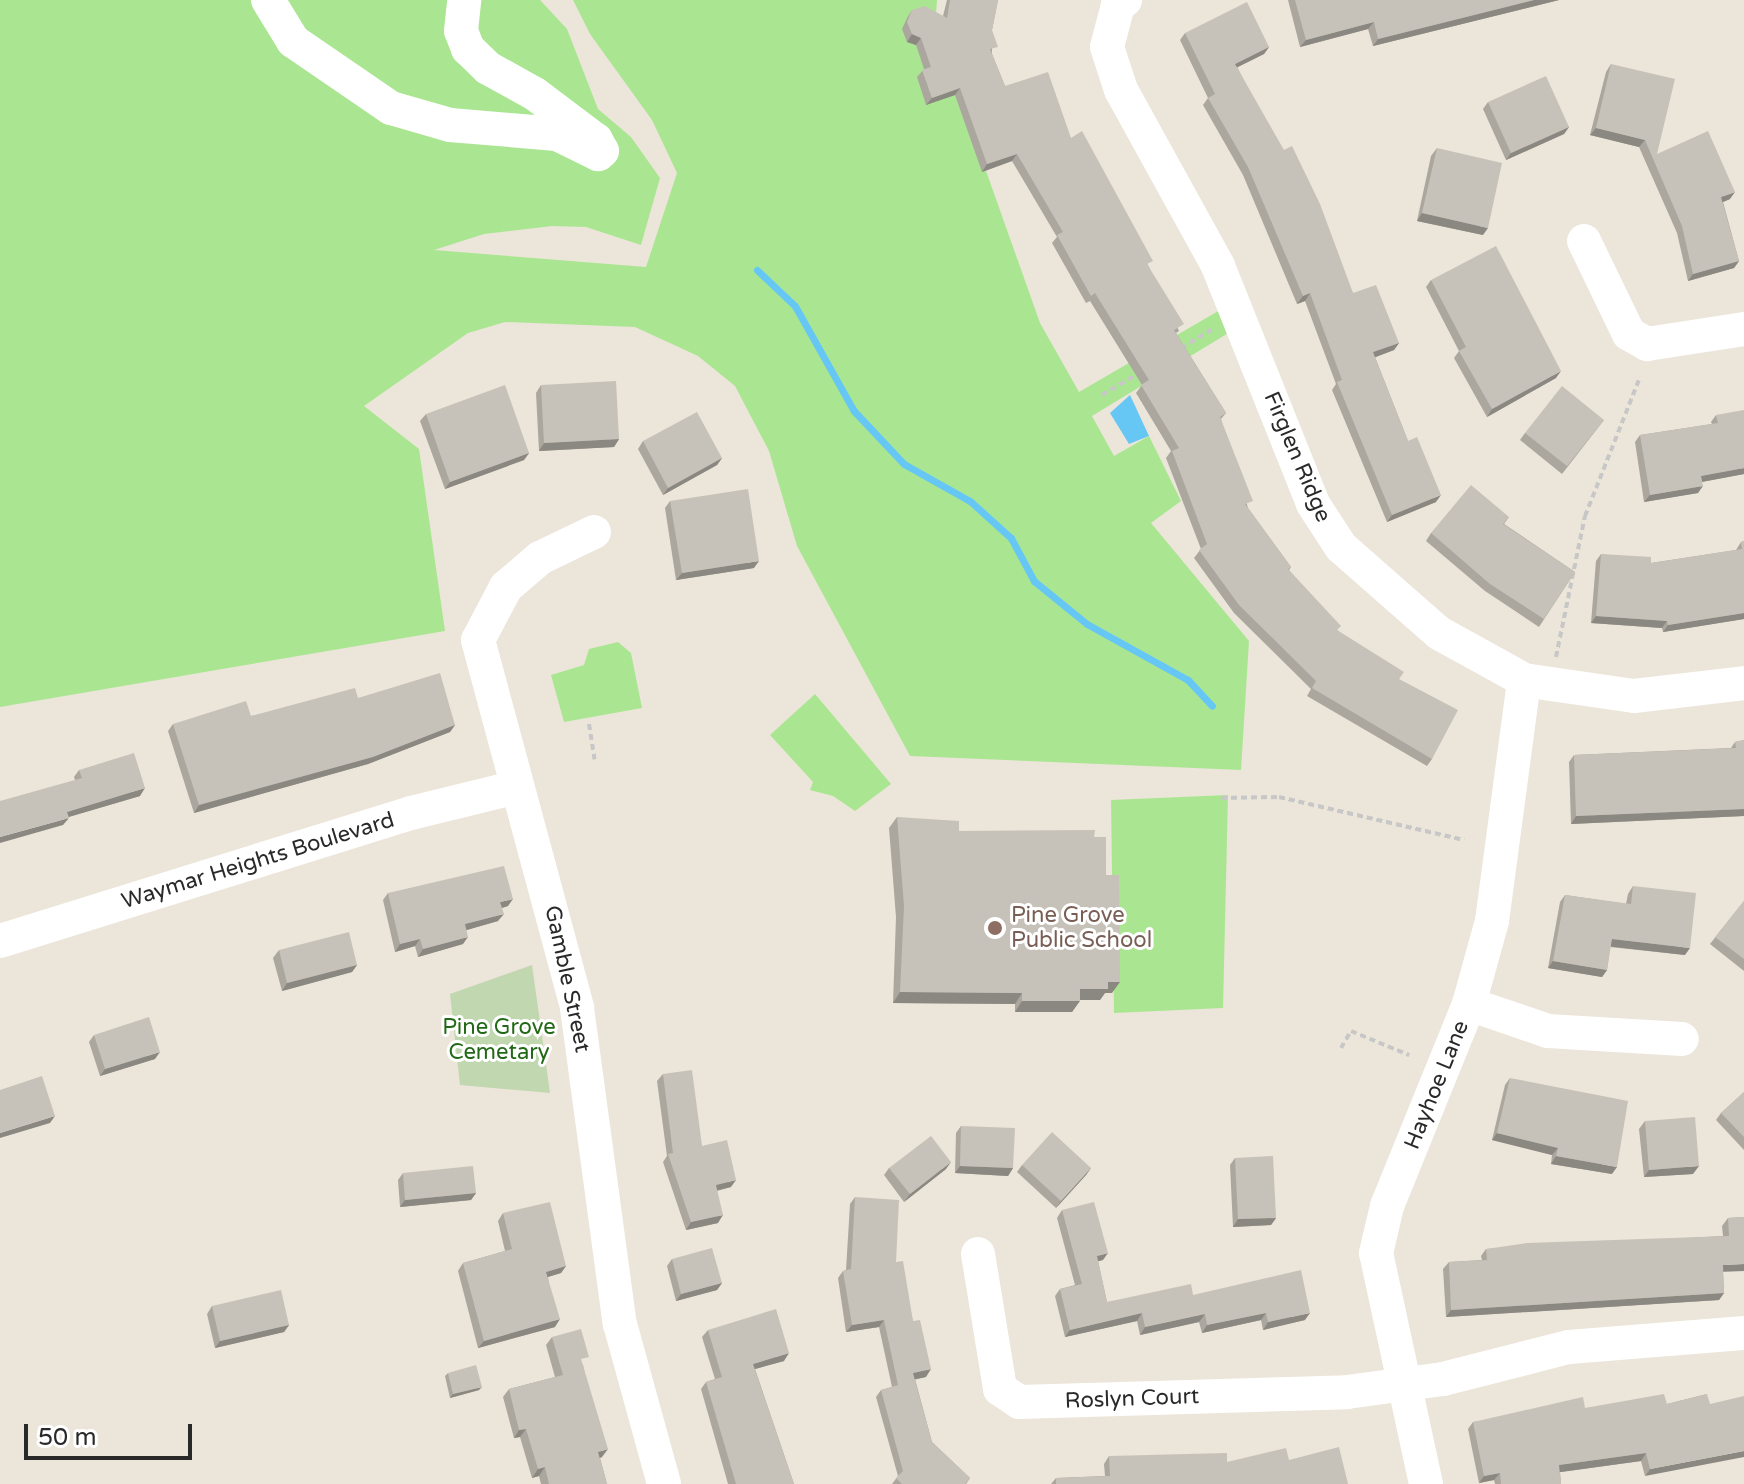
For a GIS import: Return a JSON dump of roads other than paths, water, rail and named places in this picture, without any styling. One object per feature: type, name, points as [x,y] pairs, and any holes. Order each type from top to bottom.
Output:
[{"type":"street","points":[[268,0],[293,41],[391,108],[450,125],[557,134],[598,154],[602,151],[596,140],[535,94],[488,68],[468,49],[461,31],[464,0]]},
{"type":"street","name":"Firglen Ridge","points":[[1125,0],[1118,5],[1107,47],[1121,90],[1218,266],[1327,529],[1365,573],[1439,633],[1539,674],[1634,696],[1744,683]]},
{"type":"street","points":[[1584,241],[1629,334],[1647,344],[1744,329]]},
{"type":"street","name":"Gamble Street","points":[[594,532],[540,558],[506,587],[478,640],[577,1008],[620,1324],[664,1484]]},
{"type":"street","name":"Hayhoe Lane","points":[[1426,1484],[1377,1268],[1378,1238],[1469,1004],[1492,921],[1539,674]]},
{"type":"street","name":"Waymar Heights Boulevard","points":[[0,941],[411,813],[517,787]]},
{"type":"street","points":[[1469,1004],[1548,1031],[1682,1039]]},
{"type":"street","name":"Roslyn Court","points":[[978,1254],[1000,1389],[1019,1402],[1404,1386],[1569,1347],[1744,1333]]},
{"type":"water","points":[[1130,395],[1149,436],[1129,444],[1110,413]]},
{"type":"waterway","points":[[757,270],[795,306],[854,411],[904,464],[970,501],[1011,538],[1034,581],[1087,624],[1188,680],[1212,706]]},
{"type":"place","name":"Pine Grove Public School","points":[[995,928]]},
{"type":"park label","name":"Pine Grove Cemetary","points":[[499,1040]]}]
